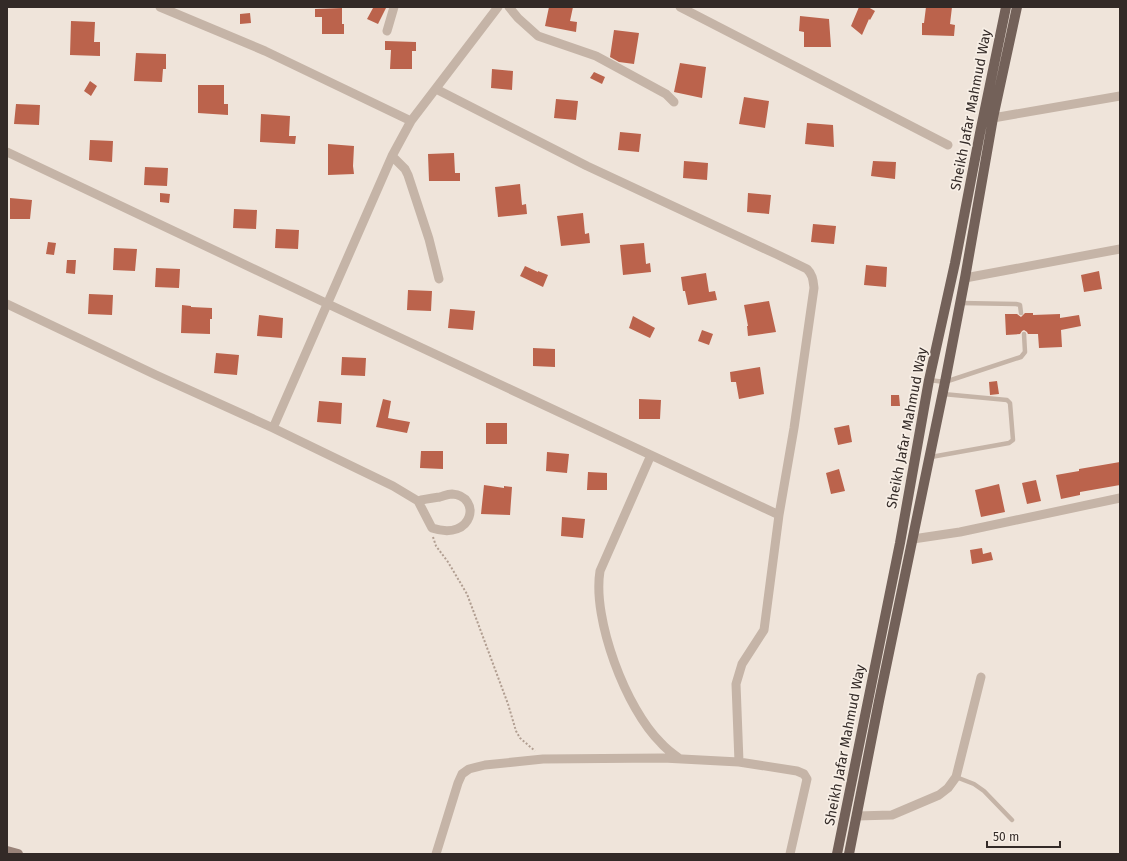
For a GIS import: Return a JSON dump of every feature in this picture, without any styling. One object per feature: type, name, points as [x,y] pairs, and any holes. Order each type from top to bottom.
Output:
[{"type":"main road","name":"Sheikh Jafar Mahmud Way","points":[[837,854],[900,543],[929,380],[955,263],[1006,7]]},
{"type":"main road","name":"Sheikh Jafar Mahmud Way","points":[[849,854],[945,382],[993,118],[1017,7]]},
{"type":"street","points":[[160,7],[265,51],[410,121]]},
{"type":"street","points":[[387,31],[394,7]]},
{"type":"street","points":[[273,428],[392,156],[410,121],[498,7]]},
{"type":"street","points":[[509,7],[518,18],[538,36],[596,56],[666,94],[674,102]]},
{"type":"street","points":[[680,7],[948,145]]},
{"type":"street","points":[[436,89],[587,166],[776,254],[807,269],[811,273],[814,288],[794,428],[779,515],[764,630],[742,664],[736,684],[739,762]]},
{"type":"street","points":[[993,118],[1120,96]]},
{"type":"street","points":[[7,152],[779,515]]},
{"type":"street","points":[[392,156],[405,169],[408,175],[440,279]]},
{"type":"street","points":[[965,278],[1120,249]]},
{"type":"street","points":[[7,304],[169,381],[273,428],[393,486],[418,501],[432,528],[441,531],[455,530],[467,522],[469,507],[467,500],[461,496],[452,494],[418,501]]},
{"type":"street","points":[[651,456],[600,571],[598,578],[600,602],[612,658],[627,692],[637,711],[660,743],[680,759]]},
{"type":"street","points":[[913,539],[960,532],[1120,498]]},
{"type":"street","points":[[857,816],[892,816],[939,795],[948,788],[956,777],[981,676]]},
{"type":"street","points":[[436,854],[462,774],[469,769],[485,765],[544,759],[663,758],[739,762],[797,771],[804,774],[807,779],[790,854]]},
{"type":"street","points":[[7,851],[18,854]]},
{"type":"lane","points":[[960,303],[1016,304],[1020,305],[1021,314]]},
{"type":"lane","points":[[929,380],[945,382],[1021,357],[1025,352],[1024,334]]},
{"type":"lane","points":[[929,457],[1009,443],[1014,440],[1010,403],[1007,400],[942,393]]},
{"type":"lane","points":[[956,777],[974,784],[984,791],[1012,820]]},
{"type":"path","points":[[432,528],[436,546],[448,562],[467,594],[508,704],[516,731],[520,738],[544,759]]},
{"type":"building","points":[[549,7],[573,7],[570,21],[577,22],[576,32],[545,26]]},
{"type":"building","points":[[859,7],[868,7],[875,11],[870,20],[869,19],[862,35],[851,26]]},
{"type":"building","points":[[926,7],[952,7],[950,24],[955,25],[954,36],[922,35],[922,23],[924,23]]},
{"type":"building","points":[[342,8],[342,24],[344,24],[344,34],[322,34],[322,17],[315,17],[315,9]]},
{"type":"building","points":[[373,8],[386,8],[378,24],[367,19]]},
{"type":"building","points":[[250,13],[251,23],[240,24],[240,14]]},
{"type":"building","points":[[800,16],[829,19],[831,47],[804,47],[804,32],[799,31]]},
{"type":"building","points":[[71,21],[95,22],[94,42],[100,42],[100,56],[70,55]]},
{"type":"building","points":[[614,30],[639,33],[634,64],[619,62],[610,57]]},
{"type":"building","points":[[385,41],[416,42],[416,51],[412,51],[412,69],[390,69],[391,50],[385,50]]},
{"type":"building","points":[[136,53],[166,54],[166,69],[163,69],[162,82],[134,81]]},
{"type":"building","points":[[680,63],[706,67],[702,98],[674,92]]},
{"type":"building","points":[[492,69],[513,71],[512,90],[491,88]]},
{"type":"building","points":[[594,72],[605,77],[602,84],[590,78]]},
{"type":"building","points":[[90,81],[97,86],[91,96],[84,91]]},
{"type":"building","points":[[198,85],[224,85],[224,104],[228,104],[228,115],[198,113]]},
{"type":"building","points":[[744,97],[769,101],[765,128],[739,124]]},
{"type":"building","points":[[556,99],[578,101],[576,120],[554,118]]},
{"type":"building","points":[[16,104],[40,105],[39,125],[14,124]]},
{"type":"building","points":[[261,114],[290,116],[289,136],[296,136],[295,144],[260,142]]},
{"type":"building","points":[[807,123],[833,125],[834,147],[805,144]]},
{"type":"building","points":[[620,132],[641,134],[639,152],[618,150]]},
{"type":"building","points":[[90,140],[113,141],[112,162],[89,160]]},
{"type":"building","points":[[328,144],[354,146],[354,174],[328,175]]},
{"type":"building","points":[[454,153],[455,173],[460,173],[460,181],[429,181],[428,154]]},
{"type":"building","points":[[684,161],[708,163],[707,180],[683,178]]},
{"type":"building","points":[[873,161],[896,162],[895,179],[871,176]]},
{"type":"building","points":[[145,167],[168,168],[167,186],[144,185]]},
{"type":"building","points":[[520,184],[522,205],[526,204],[527,214],[498,217],[495,187]]},
{"type":"building","points":[[160,193],[170,194],[169,203],[160,202]]},
{"type":"building","points":[[748,193],[771,195],[769,214],[747,212]]},
{"type":"building","points":[[10,198],[32,200],[30,219],[10,219]]},
{"type":"building","points":[[234,209],[257,210],[256,229],[233,228]]},
{"type":"building","points":[[583,213],[585,234],[589,233],[590,243],[561,246],[557,216]]},
{"type":"building","points":[[813,224],[836,226],[834,244],[811,242]]},
{"type":"building","points":[[276,229],[299,230],[298,249],[275,248]]},
{"type":"building","points":[[48,242],[56,243],[54,255],[46,254]]},
{"type":"building","points":[[644,243],[646,264],[650,263],[651,272],[623,275],[620,245]]},
{"type":"building","points":[[114,248],[137,249],[135,271],[113,270]]},
{"type":"building","points":[[67,260],[76,260],[75,274],[66,273]]},
{"type":"building","points":[[866,265],[887,267],[886,287],[864,285]]},
{"type":"building","points":[[525,266],[548,275],[543,287],[520,276]]},
{"type":"building","points":[[156,268],[180,269],[179,288],[155,287]]},
{"type":"building","points":[[1099,271],[1102,289],[1084,292],[1081,275]]},
{"type":"building","points":[[706,273],[709,292],[715,291],[717,300],[688,305],[685,291],[683,291],[681,277]]},
{"type":"building","points":[[408,290],[432,291],[431,311],[407,310]]},
{"type":"building","points":[[89,294],[113,295],[112,315],[88,314]]},
{"type":"building","points":[[769,301],[776,332],[748,336],[748,326],[744,305]]},
{"type":"building","points":[[182,305],[212,308],[210,334],[181,333]]},
{"type":"building","points":[[450,309],[475,311],[473,330],[448,328]]},
{"type":"building","points":[[1025,313],[1033,313],[1033,315],[1060,314],[1060,318],[1079,315],[1081,326],[1061,330],[1062,347],[1039,348],[1038,334],[1028,334],[1024,330],[1020,334],[1006,335],[1005,314],[1017,314],[1021,317]]},
{"type":"building","points":[[259,315],[283,318],[282,338],[257,336]]},
{"type":"building","points":[[633,316],[655,328],[650,338],[629,328]]},
{"type":"building","points":[[702,330],[713,334],[709,345],[698,341]]},
{"type":"building","points":[[533,348],[555,349],[555,367],[533,366]]},
{"type":"building","points":[[216,353],[239,355],[237,375],[214,373]]},
{"type":"building","points":[[342,357],[366,358],[365,376],[341,375]]},
{"type":"building","points":[[760,367],[764,394],[739,399],[736,382],[731,382],[730,372]]},
{"type":"building","points":[[997,381],[999,394],[990,395],[989,382]]},
{"type":"building","points":[[891,395],[899,395],[900,406],[891,406]]},
{"type":"building","points":[[383,399],[391,401],[388,418],[410,422],[407,433],[376,427]]},
{"type":"building","points":[[639,399],[661,400],[660,419],[639,419]]},
{"type":"building","points":[[319,401],[342,403],[341,424],[317,422]]},
{"type":"building","points":[[486,423],[507,423],[507,444],[486,444]]},
{"type":"building","points":[[849,425],[852,442],[838,445],[834,428]]},
{"type":"building","points":[[421,451],[443,451],[443,469],[420,468]]},
{"type":"building","points":[[547,452],[569,454],[567,473],[546,471]]},
{"type":"building","points":[[1120,462],[1120,485],[1080,492],[1080,495],[1061,499],[1056,475],[1079,471],[1079,469]]},
{"type":"building","points":[[839,469],[845,491],[831,494],[826,473]]},
{"type":"building","points":[[588,472],[607,473],[607,490],[587,490]]},
{"type":"building","points":[[1036,480],[1041,501],[1027,504],[1022,483]]},
{"type":"building","points":[[999,484],[1005,512],[981,517],[975,490]]},
{"type":"building","points":[[484,485],[504,488],[504,486],[512,487],[510,515],[481,514]]},
{"type":"building","points":[[562,517],[585,519],[583,538],[561,536]]},
{"type":"building","points":[[982,548],[983,554],[991,552],[993,560],[972,564],[970,550]]}]
